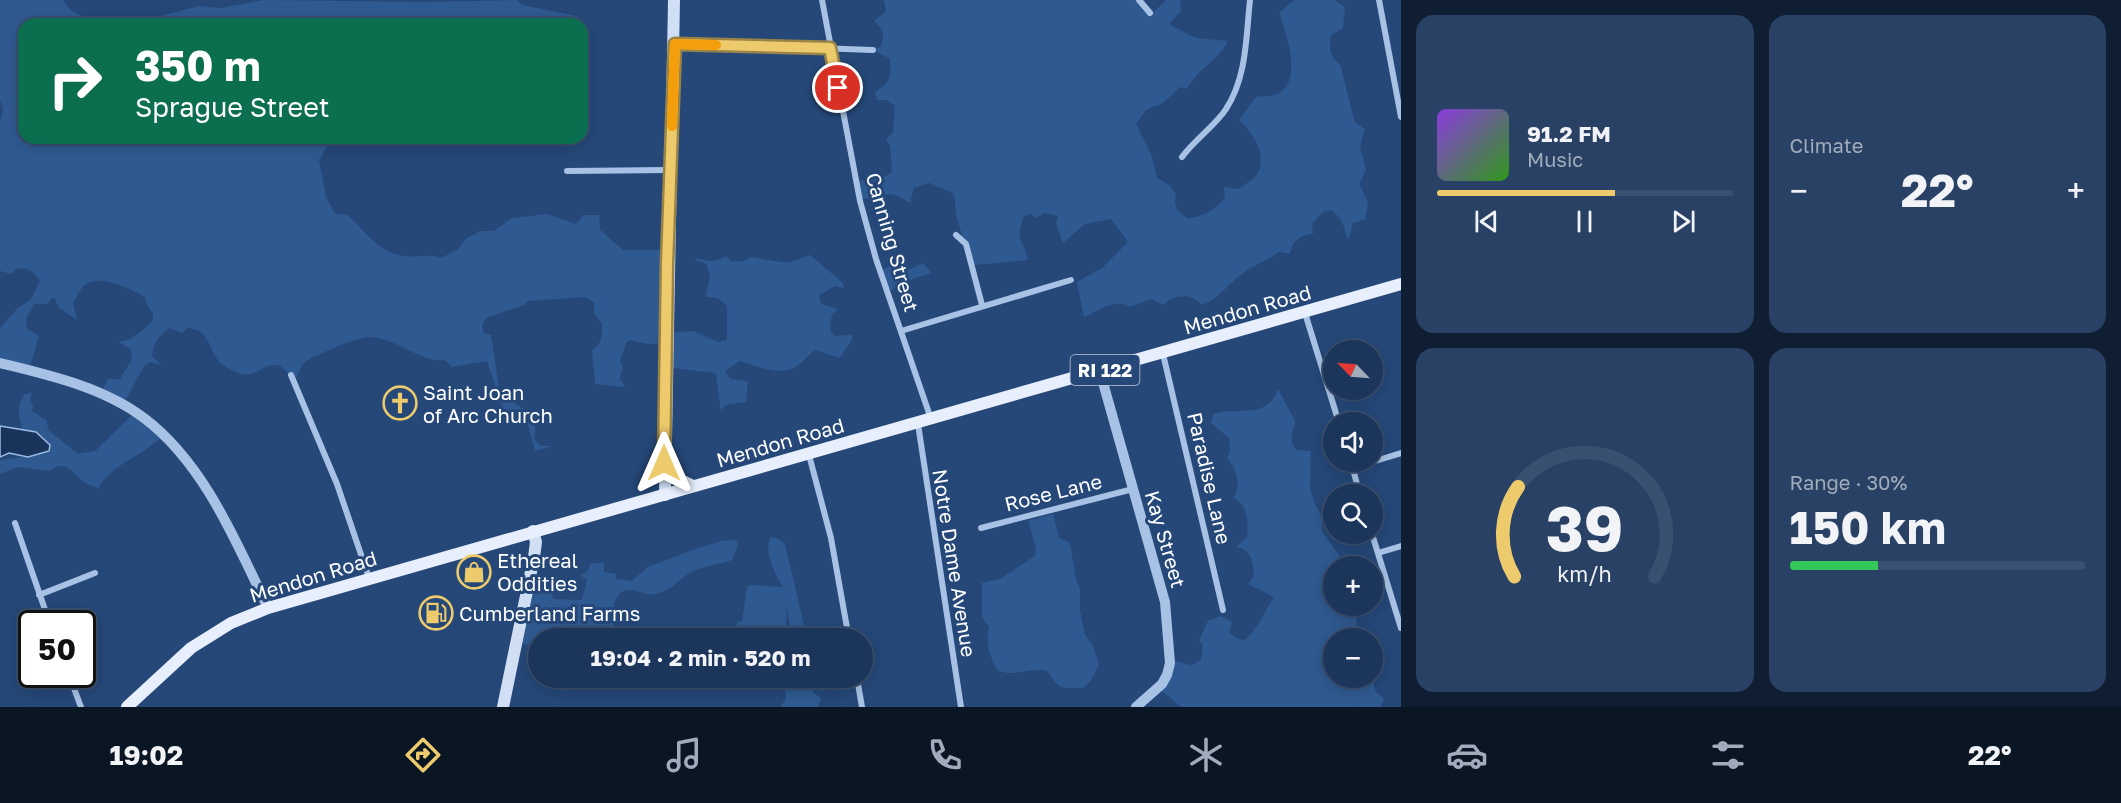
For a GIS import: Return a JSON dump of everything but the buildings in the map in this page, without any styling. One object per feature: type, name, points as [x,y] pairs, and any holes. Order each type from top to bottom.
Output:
[{"type":"main road","points":[[665,495],[674,0]]},
{"type":"main road","name":"Mendon Road","points":[[128,707],[191,648],[231,623],[268,608],[1163,354],[1401,284]]},
{"type":"main road","points":[[664,463],[677,478],[693,486]]},
{"type":"main road","points":[[503,707],[534,557],[536,542],[533,531]]},
{"type":"street","name":"Canning Street","points":[[822,0],[862,210],[931,419]]},
{"type":"street","points":[[1139,0],[1150,13]]},
{"type":"street","points":[[1182,157],[1197,137],[1225,110],[1234,93],[1241,74],[1250,0]]},
{"type":"street","points":[[1379,0],[1397,76],[1401,117]]},
{"type":"street","points":[[675,44],[873,50]]},
{"type":"street","points":[[567,171],[670,170]]},
{"type":"street","points":[[956,235],[966,244],[982,305]]},
{"type":"street","points":[[901,331],[1071,280]]},
{"type":"street","points":[[1305,313],[1336,412]]},
{"type":"street","name":"Paradise Lane","points":[[1163,354],[1223,610]]},
{"type":"street","points":[[0,363],[72,382],[110,398],[143,417],[159,430],[200,480],[268,608]]},
{"type":"street","name":"Kay Street","points":[[1100,372],[1165,602],[1170,663],[1162,684],[1136,707]]},
{"type":"street","points":[[291,375],[337,483],[369,579]]},
{"type":"street","name":"Notre Dame Avenue","points":[[918,424],[961,707]]},
{"type":"street","points":[[1383,459],[1401,453]]},
{"type":"street","points":[[809,454],[831,538],[847,628]]},
{"type":"street","name":"Rose Lane","points":[[981,528],[1133,489]]},
{"type":"street","points":[[15,523],[45,610]]},
{"type":"street","points":[[1375,544],[1401,628]]},
{"type":"street","points":[[1378,553],[1401,546]]},
{"type":"street","points":[[39,595],[95,573]]},
{"type":"street","points":[[74,688],[81,707]]},
{"type":"street","points":[[858,688],[862,707]]},
{"type":"shaded area","points":[[0,0],[63,0],[68,8],[83,17],[92,18],[18,18],[18,144],[329,144],[319,160],[326,197],[335,214],[347,215],[378,245],[403,256],[441,258],[457,250],[467,238],[481,231],[494,231],[512,218],[547,214],[576,224],[584,215],[599,215],[600,230],[623,250],[670,250],[670,333],[693,331],[718,342],[727,340],[727,306],[717,298],[706,297],[709,280],[708,268],[705,263],[695,258],[711,261],[726,256],[732,262],[743,261],[750,257],[788,263],[810,255],[842,282],[844,288],[835,286],[819,295],[821,304],[838,309],[832,314],[830,330],[834,336],[851,335],[853,338],[840,358],[815,350],[799,364],[784,371],[768,370],[740,361],[725,371],[730,379],[748,381],[746,402],[725,405],[721,413],[716,373],[673,368],[668,343],[648,344],[630,340],[626,343],[620,361],[623,365],[620,379],[625,387],[595,384],[592,350],[600,342],[602,323],[594,314],[594,303],[586,297],[528,301],[524,305],[486,318],[482,325],[484,333],[491,335],[500,394],[536,417],[534,439],[541,446],[552,446],[535,451],[525,413],[520,411],[505,415],[487,361],[452,367],[445,360],[428,358],[391,342],[372,337],[350,342],[311,358],[303,364],[294,382],[279,366],[272,365],[253,373],[236,372],[218,361],[199,331],[187,328],[182,333],[169,328],[157,340],[152,352],[152,356],[161,365],[150,362],[144,366],[123,405],[101,394],[108,379],[120,379],[132,359],[131,349],[118,342],[133,337],[153,320],[153,313],[145,297],[125,287],[100,281],[86,284],[73,303],[77,320],[58,307],[55,298],[51,298],[48,304],[34,304],[26,319],[27,329],[39,336],[29,370],[0,364],[0,328],[17,309],[31,299],[40,281],[33,273],[25,269],[18,268],[11,274],[0,271],[0,123],[3,109],[0,100]]},
{"type":"shaded area","points":[[264,0],[423,2],[517,0],[522,5],[578,18],[145,18],[199,6],[221,8]]},
{"type":"shaded area","points":[[884,0],[1144,0],[1154,12],[1166,0],[1180,0],[1181,11],[1170,23],[1172,26],[1196,38],[1228,41],[1187,89],[1180,87],[1163,103],[1146,110],[1136,124],[1151,154],[1157,178],[1169,185],[1176,194],[1177,208],[1187,218],[1204,215],[1225,197],[1224,187],[1239,189],[1254,178],[1259,171],[1261,155],[1255,139],[1239,120],[1256,97],[1275,95],[1284,89],[1289,80],[1291,57],[1279,13],[1294,0],[1334,0],[1345,7],[1343,28],[1331,35],[1331,51],[1340,64],[1355,123],[1365,129],[1360,147],[1366,170],[1359,184],[1368,202],[1365,219],[1353,223],[1349,238],[1347,238],[1338,216],[1331,210],[1323,212],[1312,224],[1313,234],[1297,239],[1290,254],[1279,252],[1251,268],[1207,303],[1201,305],[1193,298],[1182,296],[1163,305],[1151,299],[1130,307],[1124,304],[1113,304],[1084,317],[1077,282],[1102,268],[1128,242],[1111,219],[1085,224],[1063,243],[1056,223],[1058,216],[1044,213],[1036,218],[1030,214],[1024,216],[1020,236],[1028,260],[975,265],[961,231],[953,193],[929,183],[914,188],[910,203],[890,194],[860,199],[857,181],[881,179],[892,172],[890,146],[886,139],[893,132],[895,106],[887,100],[877,100],[875,92],[887,83],[891,70],[890,59],[874,50],[881,46],[883,38],[882,30],[874,21],[886,11]]},
{"type":"shaded area","points":[[923,263],[932,274],[915,278],[888,291],[881,271],[888,266],[906,271]]},
{"type":"shaded area","points":[[1278,389],[1295,421],[1292,442],[1296,450],[1311,451],[1310,488],[1322,516],[1323,544],[1331,544],[1339,556],[1323,556],[1323,616],[1356,616],[1357,628],[1323,628],[1323,688],[1375,688],[1384,699],[1381,707],[1181,707],[1161,690],[1173,660],[1191,665],[1201,660],[1203,645],[1199,640],[1208,621],[1221,616],[1232,622],[1229,632],[1238,639],[1245,640],[1258,624],[1274,597],[1248,584],[1254,576],[1252,561],[1245,551],[1236,547],[1247,537],[1247,520],[1245,509],[1233,498],[1238,483],[1236,473],[1227,458],[1230,452],[1229,438],[1211,423],[1213,414],[1259,409],[1273,399]]},
{"type":"shaded area","points":[[32,392],[30,400],[33,405],[32,411],[47,421],[48,430],[78,454],[95,451],[134,413],[160,438],[110,473],[98,489],[84,482],[65,466],[55,467],[50,471],[18,467],[0,474],[0,460],[36,455],[40,437],[22,429],[19,411],[24,395]]},
{"type":"shaded area","points":[[0,426],[36,432],[50,445],[49,451],[28,457],[9,453],[0,457]]},
{"type":"shaded area","points":[[1053,514],[1059,538],[1070,543],[1076,580],[1080,589],[1080,611],[1085,635],[1093,646],[1099,665],[1090,682],[1083,688],[1060,687],[1047,671],[1009,673],[997,670],[989,649],[989,627],[982,617],[982,583],[1000,579],[1035,556],[1036,547],[1028,521]]},
{"type":"shaded area","points":[[775,537],[785,544],[805,628],[790,628],[786,603],[787,628],[737,628],[737,622],[742,621],[747,587],[751,585],[783,587],[769,557],[770,538]]},
{"type":"shaded area","points":[[736,540],[738,545],[732,560],[691,572],[660,593],[650,594],[631,590],[622,592],[613,607],[613,628],[528,628],[528,645],[520,643],[534,575],[553,583],[551,593],[554,599],[582,600],[587,580],[580,575],[587,572],[591,563],[604,563],[604,572],[616,574],[616,579],[632,581],[648,567],[722,541]]},
{"type":"shaded area","points":[[785,688],[812,688],[813,692],[821,698],[818,707],[780,707],[786,699]]},
{"type":"slow traffic","points":[[672,126],[675,44],[716,45]]},
{"type":"place","name":"Saint Joan of Arc Church","points":[[400,403]]},
{"type":"place","name":"Ethereal Oddities","points":[[474,572]]},
{"type":"place","name":"Cumberland Farms","points":[[436,613]]},
{"type":"route","points":[[664,463],[667,264],[675,44],[830,48],[838,88]]}]
